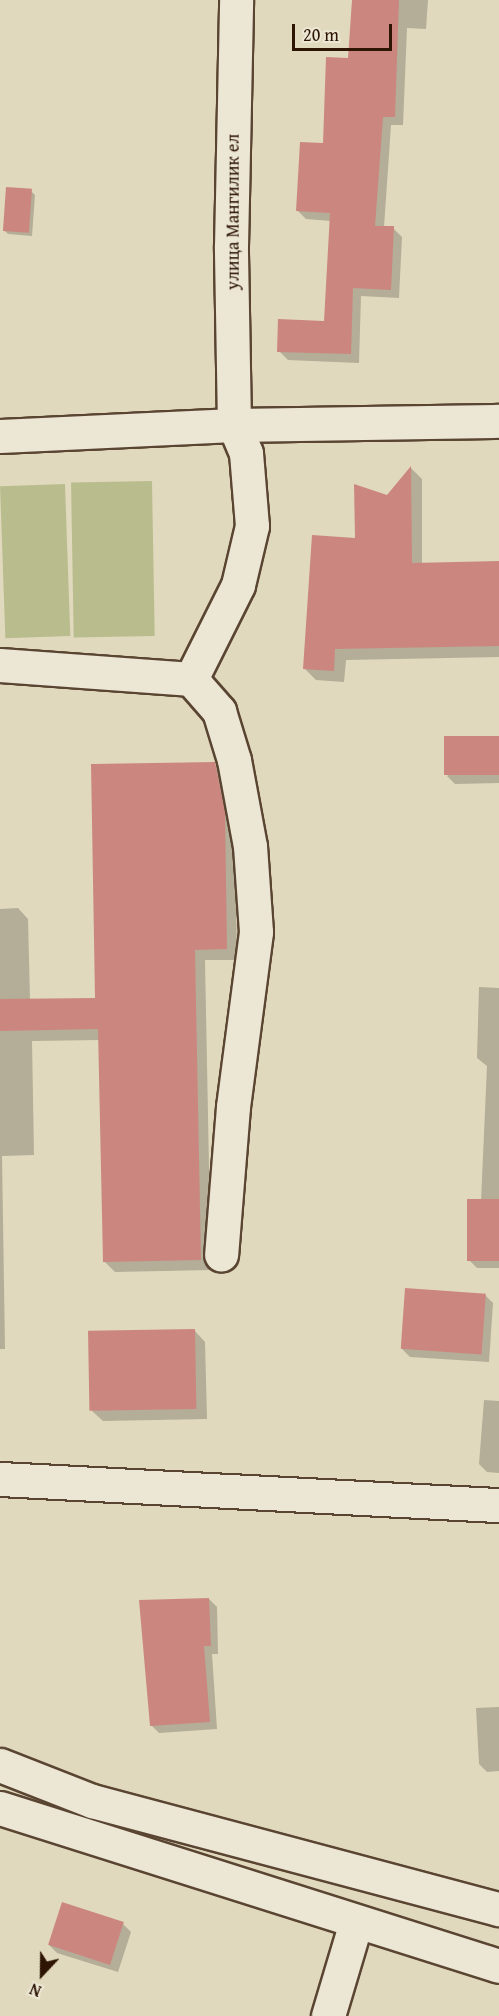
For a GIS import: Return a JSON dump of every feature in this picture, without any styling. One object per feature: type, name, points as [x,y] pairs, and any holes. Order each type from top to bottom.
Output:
[{"type":"street","name":"улица Мангилик ел","points":[[191,679],[238,585],[252,526],[240,439],[231,246],[236,0]]},
{"type":"street","points":[[0,436],[240,439],[499,421]]},
{"type":"street","points":[[0,665],[191,679],[219,711],[234,760],[250,846],[256,933],[233,1107],[221,1255]]},
{"type":"street","points":[[0,1479],[499,1505]]},
{"type":"street","points":[[0,1765],[92,1801],[499,1909]]},
{"type":"street","points":[[0,1808],[356,1923],[499,1966]]},
{"type":"street","points":[[328,2016],[356,1923]]},
{"type":"green space","points":[[152,481],[155,636],[74,637],[71,482]]},
{"type":"green space","points":[[65,484],[70,636],[5,638],[0,486]]},
{"type":"building","points":[[352,0],[399,0],[395,117],[383,117],[375,226],[394,226],[391,290],[353,288],[351,354],[277,352],[278,319],[324,321],[330,213],[296,211],[300,142],[323,143],[326,57],[348,58]]},
{"type":"building","points":[[6,187],[32,189],[29,233],[3,231]]},
{"type":"building","points":[[411,466],[412,563],[499,561],[499,646],[335,649],[334,671],[303,669],[312,535],[355,538],[354,484],[387,495]]},
{"type":"building","points":[[444,736],[499,736],[499,775],[444,775]]},
{"type":"building","points":[[215,762],[225,812],[227,949],[195,950],[201,1260],[103,1262],[98,1029],[0,1031],[0,999],[95,998],[91,764]]},
{"type":"building","points":[[467,1199],[499,1199],[499,1261],[467,1261]]},
{"type":"building","points":[[405,1288],[486,1294],[482,1355],[401,1349]]},
{"type":"building","points":[[195,1329],[196,1409],[89,1411],[88,1331]]},
{"type":"building","points":[[209,1598],[211,1646],[204,1646],[210,1722],[150,1726],[139,1600]]},
{"type":"building","points":[[62,1902],[124,1922],[110,1965],[48,1945]]}]
